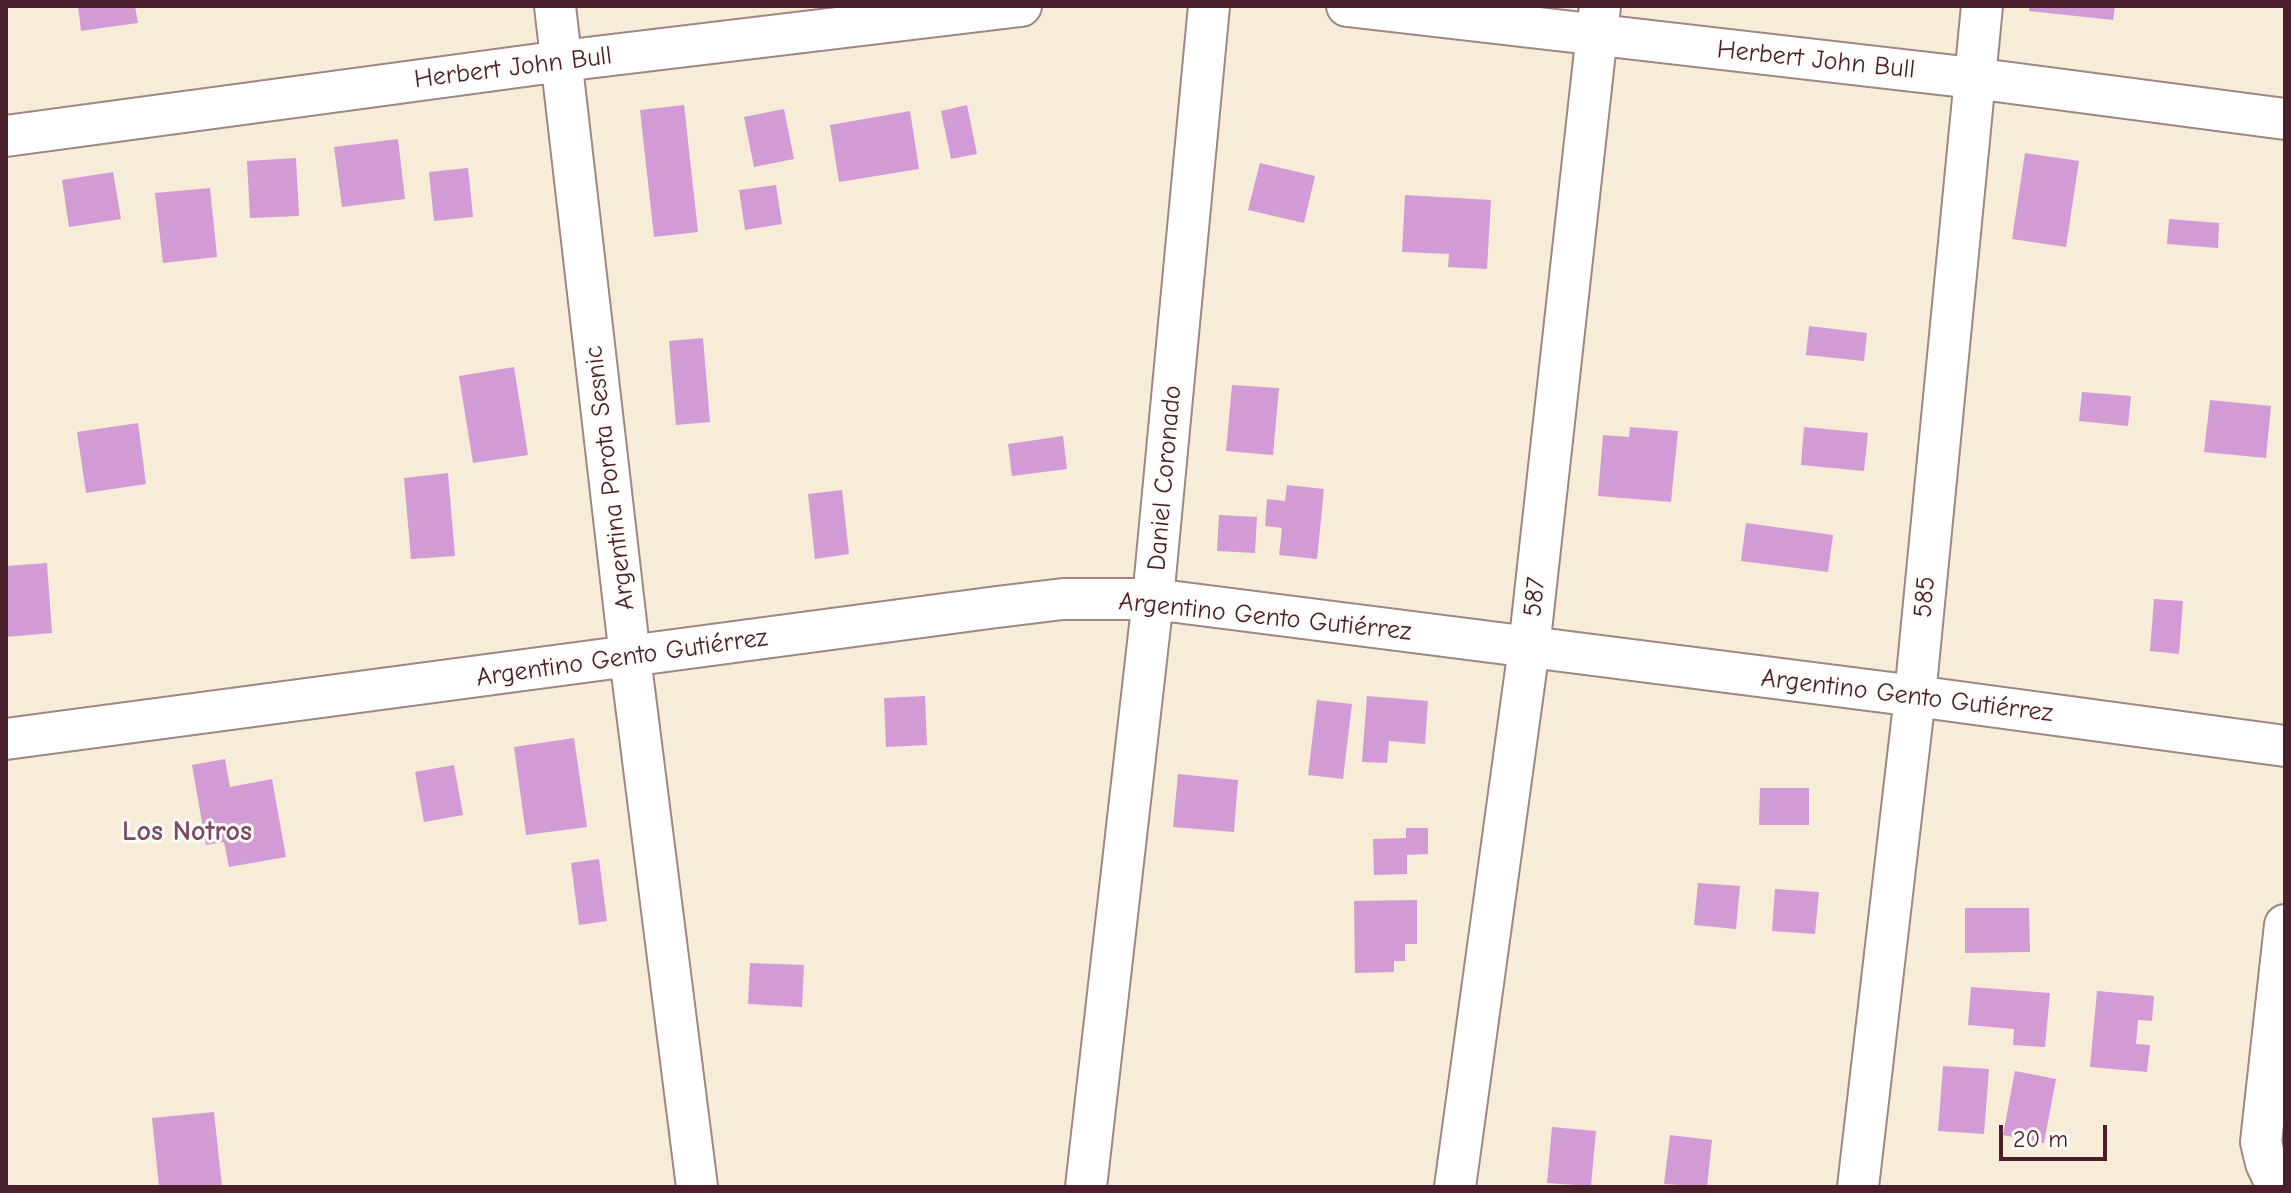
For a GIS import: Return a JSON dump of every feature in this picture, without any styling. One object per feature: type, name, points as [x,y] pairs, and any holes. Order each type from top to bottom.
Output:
[{"type":"street","name":"Argentina Porota Sesnic","points":[[555,6],[630,657],[697,1187]]},
{"type":"street","name":"Herbert John Bull","points":[[6,136],[562,61],[1021,6]]},
{"type":"street","name":"Daniel Coronado","points":[[1086,1187],[1153,599],[1209,6]]},
{"type":"street","name":"Herbert John Bull","points":[[1347,6],[1598,21],[1973,78],[2285,119]]},
{"type":"street","name":"585","points":[[1858,1187],[1915,696],[1982,6]]},
{"type":"street","name":"587","points":[[1455,1187],[1529,648],[1598,21]]},
{"type":"street","name":"Argentino Gento Gutiérrez","points":[[6,739],[1036,602],[1153,599],[2285,746]]},
{"type":"street","points":[[2276,1182],[2266,1163],[2261,1142],[2285,925]]},
{"type":"building","points":[[78,6],[135,6],[138,23],[81,31]]},
{"type":"building","points":[[2029,6],[2115,6],[2113,20],[2029,11]]},
{"type":"building","points":[[684,105],[698,232],[654,237],[640,110]]},
{"type":"building","points":[[967,105],[977,154],[951,159],[941,111]]},
{"type":"building","points":[[784,109],[794,159],[754,167],[744,117]]},
{"type":"building","points":[[910,111],[919,169],[839,182],[830,125]]},
{"type":"building","points":[[398,139],[405,199],[342,207],[334,147]]},
{"type":"building","points":[[2025,153],[2079,161],[2066,247],[2012,239]]},
{"type":"building","points":[[296,158],[299,216],[250,218],[247,161]]},
{"type":"building","points":[[1260,163],[1315,176],[1304,223],[1248,210]]},
{"type":"building","points":[[468,168],[473,217],[434,221],[429,172]]},
{"type":"building","points":[[113,172],[121,219],[69,227],[62,180]]},
{"type":"building","points":[[776,185],[782,224],[745,230],[739,190]]},
{"type":"building","points":[[210,188],[217,257],[163,263],[155,193]]},
{"type":"building","points":[[1405,195],[1491,200],[1487,269],[1448,267],[1449,254],[1402,252]]},
{"type":"building","points":[[2169,219],[2219,223],[2218,248],[2167,244]]},
{"type":"building","points":[[1809,326],[1867,333],[1864,361],[1806,355]]},
{"type":"building","points":[[703,338],[710,422],[676,425],[669,341]]},
{"type":"building","points":[[514,367],[528,455],[473,463],[459,376]]},
{"type":"building","points":[[1232,385],[1279,388],[1273,455],[1226,451]]},
{"type":"building","points":[[2082,392],[2131,396],[2128,426],[2079,421]]},
{"type":"building","points":[[2210,400],[2271,406],[2266,458],[2204,452]]},
{"type":"building","points":[[138,423],[146,484],[86,493],[77,432]]},
{"type":"building","points":[[1630,427],[1678,431],[1671,502],[1598,496],[1603,435],[1629,437]]},
{"type":"building","points":[[1804,427],[1868,433],[1864,471],[1801,465]]},
{"type":"building","points":[[1063,436],[1067,469],[1012,476],[1008,444]]},
{"type":"building","points":[[448,473],[455,556],[411,559],[404,478]]},
{"type":"building","points":[[1287,485],[1324,489],[1317,559],[1279,555],[1282,528],[1265,526],[1267,499],[1285,501]]},
{"type":"building","points":[[842,490],[849,554],[815,559],[808,494]]},
{"type":"building","points":[[1219,515],[1257,517],[1255,553],[1217,551]]},
{"type":"building","points":[[1746,523],[1833,535],[1828,572],[1741,561]]},
{"type":"building","points":[[47,563],[52,633],[6,637],[6,566]]},
{"type":"building","points":[[2154,599],[2183,601],[2179,654],[2150,651]]},
{"type":"building","points":[[925,696],[927,745],[886,747],[884,698]]},
{"type":"building","points":[[1367,696],[1428,701],[1425,744],[1389,741],[1387,763],[1362,762]]},
{"type":"building","points":[[1317,700],[1352,704],[1343,779],[1308,775]]},
{"type":"building","points":[[574,738],[587,827],[526,835],[514,747]]},
{"type":"building","points":[[225,759],[230,787],[272,779],[286,857],[229,867],[224,842],[206,845],[192,765]]},
{"type":"building","points":[[454,765],[463,815],[424,822],[415,772]]},
{"type":"building","points":[[1178,774],[1238,780],[1234,832],[1173,827]]},
{"type":"building","points":[[1760,788],[1809,788],[1809,825],[1759,825]]},
{"type":"building","points":[[1406,828],[1428,828],[1428,854],[1407,855],[1407,874],[1374,875],[1373,839],[1406,838]]},
{"type":"building","points":[[599,859],[607,921],[579,925],[571,863]]},
{"type":"building","points":[[1698,883],[1740,886],[1736,929],[1694,925]]},
{"type":"building","points":[[1775,889],[1819,892],[1815,934],[1772,931]]},
{"type":"building","points":[[1417,900],[1417,944],[1405,944],[1405,961],[1394,961],[1394,972],[1355,973],[1354,901]]},
{"type":"building","points":[[1965,908],[2029,908],[2030,952],[1965,953]]},
{"type":"building","points":[[750,963],[804,965],[802,1007],[748,1004]]},
{"type":"building","points":[[1971,987],[2050,993],[2045,1047],[2013,1045],[2014,1029],[1968,1025]]},
{"type":"building","points":[[2097,991],[2154,996],[2152,1021],[2138,1020],[2136,1044],[2150,1045],[2147,1072],[2090,1067]]},
{"type":"building","points":[[1943,1066],[1989,1069],[1984,1134],[1938,1131]]},
{"type":"building","points":[[2015,1071],[2056,1079],[2044,1143],[2003,1135]]},
{"type":"building","points":[[214,1112],[222,1187],[159,1187],[152,1118]]},
{"type":"building","points":[[1552,1127],[1596,1131],[1591,1186],[1547,1183]]},
{"type":"building","points":[[1670,1135],[1712,1140],[1707,1187],[1664,1184]]},
{"type":"district","name":"Los Notros","points":[[187,832]]}]
